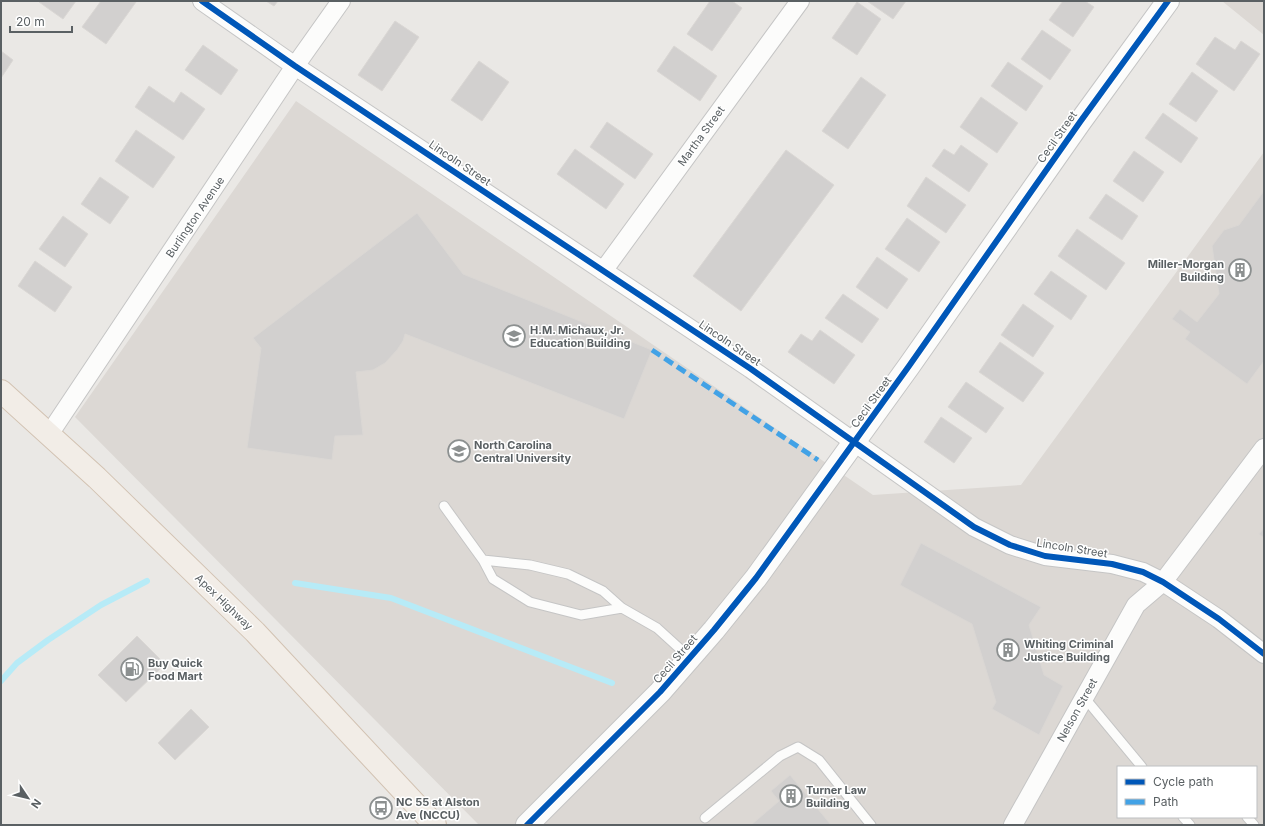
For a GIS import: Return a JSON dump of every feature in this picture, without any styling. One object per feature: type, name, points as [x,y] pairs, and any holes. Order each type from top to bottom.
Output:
[{"type":"main road","name":"Apex Highway","points":[[1,391],[50,433],[255,632],[435,825]]},
{"type":"street","name":"Lincoln Street","points":[[202,1],[295,66],[751,369],[974,527],[1010,545],[1045,556],[1119,566],[1143,572],[1163,582],[1219,619],[1264,654]]},
{"type":"street","name":"Burlington Avenue","points":[[50,433],[295,66],[341,1]]},
{"type":"street","name":"Martha Street","points":[[603,271],[800,1]]},
{"type":"street","name":"Cecil Street","points":[[527,825],[630,724],[660,692],[714,630],[756,578],[1080,122],[1168,1]]},
{"type":"street","name":"Nelson Street","points":[[1013,825],[1136,605],[1163,582],[1264,448]]},
{"type":"lane","points":[[444,506],[483,560],[493,579],[530,602],[582,615],[622,608]]},
{"type":"lane","points":[[483,560],[530,565],[568,574],[603,591],[622,608],[657,628],[690,658]]},
{"type":"lane","points":[[1084,697],[1141,766]]},
{"type":"lane","points":[[705,818],[780,756],[798,747],[819,760],[871,825]]},
{"type":"shaded area","points":[[1222,1],[1264,1],[1264,35]]},
{"type":"shaded area","name":"North Carolina Central University","points":[[296,101],[873,495],[1021,485],[1264,152],[1264,825],[479,825],[75,417]]},
{"type":"building","points":[[39,1],[76,1],[63,19]]},
{"type":"building","points":[[101,1],[136,2],[106,44],[82,27]]},
{"type":"building","points":[[266,1],[278,1],[274,6]]},
{"type":"building","points":[[710,1],[732,1],[742,8],[712,51],[687,34]]},
{"type":"building","points":[[867,1],[906,1],[893,19]]},
{"type":"building","points":[[1063,1],[1085,1],[1094,7],[1073,37],[1049,20]]},
{"type":"building","points":[[857,2],[881,19],[857,55],[832,38]]},
{"type":"building","points":[[395,21],[419,37],[382,91],[358,75]]},
{"type":"building","points":[[1042,30],[1071,50],[1050,80],[1021,59]]},
{"type":"building","points":[[1215,37],[1235,50],[1241,41],[1260,54],[1234,91],[1196,64]]},
{"type":"building","points":[[203,45],[238,70],[221,95],[185,70]]},
{"type":"building","points":[[674,46],[717,76],[700,101],[657,71]]},
{"type":"building","points":[[1,51],[13,60],[1,78]]},
{"type":"building","points":[[479,61],[509,82],[482,121],[451,100]]},
{"type":"building","points":[[1008,62],[1043,86],[1026,111],[991,86]]},
{"type":"building","points":[[1192,72],[1218,91],[1196,122],[1169,104]]},
{"type":"building","points":[[861,77],[886,95],[848,149],[822,131]]},
{"type":"building","points":[[149,86],[174,103],[181,92],[205,109],[183,140],[135,107]]},
{"type":"building","points":[[981,97],[1018,123],[997,153],[960,127]]},
{"type":"building","points":[[1163,113],[1198,138],[1181,163],[1145,138]]},
{"type":"building","points":[[607,122],[653,154],[635,179],[590,147]]},
{"type":"building","points":[[136,130],[175,157],[153,188],[115,161]]},
{"type":"building","points":[[961,145],[988,164],[969,192],[932,166],[944,149],[954,155]]},
{"type":"building","points":[[575,149],[624,184],[606,209],[557,174]]},
{"type":"building","points":[[786,150],[834,185],[741,311],[693,276]]},
{"type":"building","points":[[1134,151],[1164,172],[1143,202],[1113,181]]},
{"type":"building","points":[[100,177],[129,197],[110,224],[81,204]]},
{"type":"building","points":[[926,177],[966,205],[946,233],[907,206]]},
{"type":"building","name":"Miller-Morgan Building","points":[[1264,191],[1264,361],[1247,384],[1185,339],[1190,332],[1172,319],[1180,309],[1197,322],[1219,294],[1212,246],[1224,230],[1239,225]]},
{"type":"building","points":[[1106,194],[1138,216],[1122,240],[1089,218]]},
{"type":"building","name":"H.M. Michaux, Jr. Education Building","points":[[417,213],[463,274],[652,350],[624,419],[405,334],[403,341],[397,350],[385,363],[373,370],[356,372],[363,435],[335,436],[332,460],[247,448],[261,348],[253,338]]},
{"type":"building","points":[[63,216],[88,234],[65,267],[39,249]]},
{"type":"building","points":[[907,218],[940,242],[919,272],[885,249]]},
{"type":"building","points":[[1077,229],[1125,263],[1106,290],[1058,256]]},
{"type":"building","points":[[877,257],[908,279],[887,309],[856,287]]},
{"type":"building","points":[[35,261],[72,287],[55,312],[18,286]]},
{"type":"building","points":[[1051,271],[1087,296],[1071,320],[1034,294]]},
{"type":"building","points":[[843,294],[879,319],[862,343],[825,318]]},
{"type":"building","points":[[1023,304],[1054,326],[1033,357],[1001,335]]},
{"type":"building","points":[[820,330],[855,355],[834,384],[788,352],[801,334],[812,341]]},
{"type":"building","points":[[1000,342],[1044,373],[1023,402],[979,372]]},
{"type":"building","points":[[966,382],[1004,408],[986,433],[948,407]]},
{"type":"building","points":[[941,417],[972,438],[954,463],[924,442]]},
{"type":"building","points":[[1264,528],[1264,538],[1259,534]]},
{"type":"building","name":"Whiting Criminal Justice Building","points":[[921,543],[1041,607],[1029,625],[1044,675],[1063,686],[1039,735],[992,709],[996,702],[972,624],[900,585]]},
{"type":"building","name":"Buy Quick Food Mart","points":[[137,636],[165,664],[126,702],[98,675]]},
{"type":"building","points":[[191,709],[209,727],[175,760],[158,743]]},
{"type":"building","name":"Turner Law Building","points":[[790,775],[831,825],[751,825],[779,801],[771,791]]},
{"type":"waterway","points":[[1,681],[17,663],[48,640],[101,605],[147,581]]},
{"type":"waterway","points":[[295,583],[391,598],[612,683]]},
{"type":"marked path","points":[[652,350],[818,460]]},
{"type":"cycle path","points":[[202,1],[295,66],[751,369],[974,527],[1010,545],[1045,556],[1112,564],[1143,572],[1163,582],[1219,619],[1264,654]]},
{"type":"cycle path","points":[[527,825],[660,692],[714,630],[756,578],[909,366],[1080,122],[1168,1]]},
{"type":"place","name":"Miller-Morgan Building","points":[[1240,270]]},
{"type":"place","name":"H.M. Michaux, Jr. Education Building","points":[[514,336]]},
{"type":"place","name":"North Carolina Central University","points":[[459,451]]},
{"type":"place","name":"Whiting Criminal Justice Building","points":[[1008,650]]},
{"type":"place","name":"Buy Quick Food Mart","points":[[132,669]]},
{"type":"place","name":"Turner Law Building","points":[[791,796]]},
{"type":"place","name":"NC 55 at Alston Ave (NCCU)","points":[[381,808]]}]
